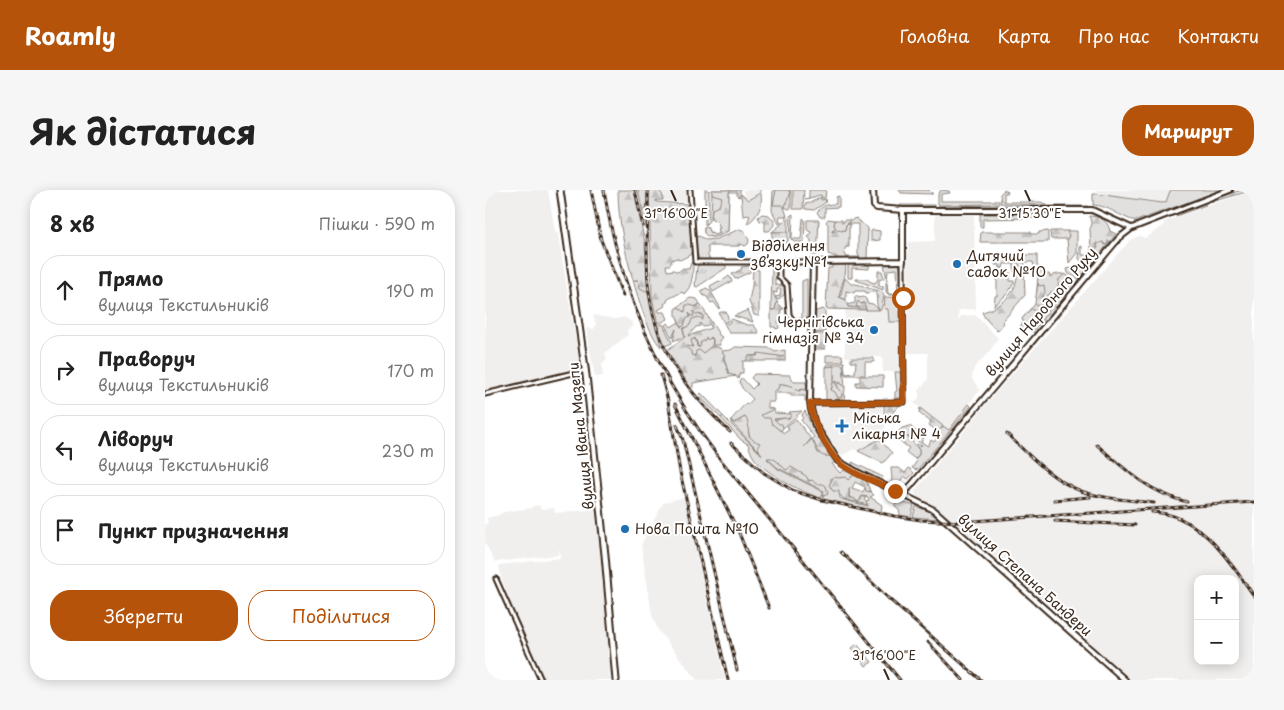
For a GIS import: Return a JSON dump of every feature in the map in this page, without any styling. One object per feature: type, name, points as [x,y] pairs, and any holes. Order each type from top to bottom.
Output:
[{"type":"main road","name":"вулиця Івана Мазепи","points":[[560,190],[586,370],[616,680]]},
{"type":"street","points":[[690,190],[695,262],[903,261]]},
{"type":"street","points":[[873,190],[873,206],[877,208],[903,210],[1092,210],[1131,228]]},
{"type":"street","name":"вулиця Народного Руху","points":[[903,495],[1119,238],[1131,228],[1230,190]]},
{"type":"street","points":[[810,403],[904,402],[903,210]]},
{"type":"street","points":[[779,262],[779,277],[787,285],[789,314],[791,318],[795,321],[811,322]]},
{"type":"street","name":"вулиця Степана Бандери","points":[[813,262],[810,403],[815,425],[838,461],[934,510],[1125,680]]},
{"type":"street","points":[[485,394],[586,370]]},
{"type":"street","points":[[497,579],[541,680]]},
{"type":"shaded area","points":[[485,190],[548,190],[555,231],[558,234],[579,361],[571,371],[485,393]]},
{"type":"shaded area","points":[[655,190],[687,190],[688,202],[656,201]]},
{"type":"shaded area","points":[[742,190],[759,190],[759,193],[748,200]]},
{"type":"shaded area","points":[[1095,190],[1209,190],[1142,214],[1097,194]]},
{"type":"shaded area","points":[[1254,191],[1254,680],[1131,680],[999,561],[939,510],[917,497],[914,492],[999,389],[1130,240],[1139,236],[1146,238],[1163,226],[1164,222]]},
{"type":"shaded area","points":[[935,214],[974,215],[976,309],[959,310],[958,321],[961,316],[975,315],[998,338],[990,351],[974,368],[972,379],[980,390],[948,430],[914,403],[919,398],[919,391],[928,379],[928,353],[908,353],[908,242],[935,241]]},
{"type":"shaded area","name":"Чернігівська гімназія № 34","points":[[902,302],[902,371],[883,372],[882,357],[845,357],[845,309],[888,310]]},
{"type":"shaded area","points":[[593,315],[615,319],[624,317],[631,321],[633,326],[627,330],[628,335],[605,353],[607,358],[602,364],[603,376],[595,377],[586,328],[594,329],[596,325]]},
{"type":"shaded area","points":[[814,406],[882,406],[882,415],[887,424],[879,438],[858,451],[854,449],[841,456],[824,434]]},
{"type":"shaded area","points":[[684,497],[725,680],[697,680],[658,630],[652,615],[641,545],[663,503]]},
{"type":"shaded area","points":[[540,505],[540,509],[554,508],[555,513],[597,509],[611,680],[544,680],[509,603],[510,600],[501,578],[499,565],[560,558],[559,548],[558,555],[495,562],[485,543],[485,524],[488,523],[487,518],[504,512]]},
{"type":"green space","points":[[618,190],[634,190],[645,243],[648,290],[646,291],[640,288],[638,280],[633,280],[619,213]]},
{"type":"green space","points":[[638,190],[647,190],[647,232]]},
{"type":"green space","points":[[649,190],[658,190],[662,194],[663,200],[656,200],[656,202],[687,204],[693,248],[690,255],[680,260],[676,258],[672,260],[670,265],[666,265],[667,271],[674,270],[678,272],[683,268],[689,269],[693,262],[693,275],[691,283],[684,294],[682,292],[668,299],[664,304],[665,306],[658,310],[659,312],[665,312],[668,319],[658,324],[652,297]]},
{"type":"green space","points":[[705,190],[709,190],[709,221],[705,225]]},
{"type":"green space","points":[[712,190],[740,190],[740,197],[737,196],[737,192],[729,192],[728,231],[719,236],[710,237],[704,233],[704,228],[707,227],[710,233],[712,232],[714,235],[720,233],[717,221],[711,219]]},
{"type":"green space","points":[[712,190],[731,190],[729,192],[728,231],[719,236],[710,237],[704,233],[704,228],[707,227],[710,233],[712,232],[714,235],[720,233],[717,221],[711,219],[712,209],[719,206],[722,197],[712,194]]},
{"type":"green space","points":[[760,190],[761,204],[755,217],[747,224],[750,215],[743,216],[741,194],[748,200],[760,193]]},
{"type":"green space","points":[[773,190],[791,190],[791,208],[784,207],[787,216],[786,219],[786,216],[780,216],[779,220],[782,222],[779,224],[772,211]]},
{"type":"green space","points":[[776,190],[789,190],[790,196],[785,207],[773,205]]},
{"type":"green space","points":[[793,190],[804,190],[803,209],[793,209]]},
{"type":"green space","points":[[809,190],[826,190],[825,198],[819,195],[809,199]]},
{"type":"green space","points":[[899,190],[929,190],[933,194],[901,193]]},
{"type":"green space","points":[[941,190],[949,191],[950,193],[941,194],[941,201],[999,201],[999,204],[939,205],[938,194]]},
{"type":"green space","points":[[1004,190],[1008,193],[1004,193],[1004,202],[1041,202],[1047,205],[1001,204],[1000,194]]},
{"type":"green space","points":[[1172,190],[1222,190],[1136,221],[1104,207],[1093,205],[1093,194],[1162,203],[1166,202]]},
{"type":"green space","points":[[1241,190],[1253,190],[1212,202],[1211,200]]},
{"type":"green space","points":[[839,196],[839,207],[825,208],[825,217],[820,217],[817,212],[826,205],[836,204],[836,197]]},
{"type":"green space","points":[[821,197],[821,200],[826,199],[825,203],[814,210],[805,209],[805,204]]},
{"type":"green space","points":[[1203,202],[1206,205],[1176,216],[1174,212]]},
{"type":"green space","points":[[900,205],[935,205],[936,208],[901,209]]},
{"type":"green space","points":[[998,205],[998,208],[939,208],[938,206]]},
{"type":"green space","points":[[1000,206],[1088,206],[1088,207],[1002,208]]},
{"type":"green space","points":[[762,214],[769,215],[774,221],[774,225],[769,231],[765,231],[765,222],[760,221],[758,217]]},
{"type":"green space","points":[[793,214],[792,239],[801,239],[803,218],[805,220],[804,242],[794,242],[791,239],[790,216]]},
{"type":"green space","points":[[980,214],[1033,214],[1037,218],[983,219],[983,227],[980,227]]},
{"type":"green space","points":[[1089,216],[1103,219],[1110,231],[1116,234],[1105,245],[1103,242],[1097,244],[1098,248],[1095,250],[1091,249],[1090,229],[1092,224]]},
{"type":"green space","points":[[788,218],[788,232],[772,232],[786,220]]},
{"type":"green space","points":[[857,218],[868,228],[867,259],[845,259],[847,257],[860,257],[858,255],[858,224],[848,224]]},
{"type":"green space","points":[[828,219],[835,220],[834,225],[836,228],[832,232],[839,229],[845,230],[846,225],[850,224],[849,247],[846,247],[844,251],[847,258],[839,259],[828,254],[828,224],[826,222]]},
{"type":"green space","points":[[807,220],[819,220],[817,255],[812,255],[809,252],[811,240],[808,237],[811,232],[807,230]]},
{"type":"green space","points":[[835,220],[842,220],[842,223],[844,220],[850,220],[845,230],[832,232],[836,228],[834,226]]},
{"type":"green space","points":[[740,229],[744,231],[749,240],[748,244],[745,246],[741,244],[739,246],[708,246],[708,256],[710,259],[707,261],[697,260],[695,238],[699,236],[706,240],[716,239]]},
{"type":"green space","points":[[871,231],[880,231],[880,240],[871,241]]},
{"type":"green space","points":[[1048,231],[1048,242],[980,242],[981,232],[1031,232],[1031,234],[1039,234],[1039,232]]},
{"type":"green space","points":[[1050,231],[1067,231],[1069,236],[1067,239],[1051,239]]},
{"type":"green space","points":[[1067,231],[1077,231],[1077,253],[1069,263],[1067,239],[1069,236]]},
{"type":"green space","points":[[772,232],[788,232],[788,242],[772,242]]},
{"type":"green space","points":[[765,242],[769,244],[788,244],[788,248],[754,248],[754,244]]},
{"type":"green space","points":[[1103,242],[1105,245],[1110,242],[1079,279],[1068,273],[1067,269],[1071,268],[1077,272],[1083,263],[1079,259],[1080,247],[1082,246],[1082,255],[1090,255],[1091,249],[1095,250],[1097,243]]},
{"type":"green space","points":[[994,255],[1008,255],[1011,261],[1016,260],[1024,268],[1025,295],[1002,322],[1004,323],[997,331],[982,312],[996,307],[1007,298],[1015,287],[1017,273],[1014,272],[1014,264],[1004,264],[1003,268],[1000,268],[1000,265],[995,265]]},
{"type":"green space","points":[[1008,255],[1037,255],[1037,265],[1039,267],[1037,269],[1034,267],[1033,262],[1025,262],[1024,268],[1011,261]]},
{"type":"green space","points":[[700,264],[726,265],[726,268],[697,287],[695,286],[697,267]]},
{"type":"green space","points":[[832,264],[845,264],[846,268],[839,297],[846,300],[848,307],[860,308],[856,306],[858,301],[861,304],[864,303],[866,310],[826,309],[828,268],[832,268]]},
{"type":"green space","points":[[849,264],[869,264],[869,269],[852,268],[852,278],[848,278]]},
{"type":"green space","points":[[884,264],[898,264],[900,266],[902,295],[888,294],[898,294],[897,269],[888,270],[887,280]]},
{"type":"green space","points":[[750,266],[750,272],[735,279],[732,274],[742,269],[741,267]]},
{"type":"green space","points":[[772,267],[776,267],[778,277],[775,278],[775,285],[784,286],[787,292],[778,300],[775,297],[777,302],[775,310],[771,310]],"holes":[[[777,289],[781,289],[780,296],[775,297],[773,292],[777,293]]]},
{"type":"green space","points":[[1000,268],[1003,268],[1004,272],[1010,272],[1010,281],[1014,281],[1014,283],[1007,294],[994,306],[999,276],[995,275],[995,270],[1000,270]]},
{"type":"green space","points":[[753,269],[759,270],[759,316],[754,315],[749,301]]},
{"type":"green space","points":[[1041,269],[1046,274],[1049,274],[1050,277],[1057,274],[1066,275],[1074,280],[1075,285],[1034,333],[1026,326],[1023,330],[1024,333],[1019,328],[1024,322],[1022,319],[1036,303],[1038,274]]},
{"type":"green space","points":[[878,271],[882,271],[884,278],[879,280],[879,286],[883,286],[883,290],[856,280],[867,279],[875,283],[878,279]]},
{"type":"green space","points":[[1065,274],[1074,280],[1075,285],[1034,333],[1032,331],[1049,311],[1043,310],[1044,302],[1048,295],[1052,291],[1056,296],[1054,300],[1061,294],[1058,287],[1059,279]]},
{"type":"green space","points":[[729,276],[732,281],[713,292],[710,286],[719,281],[721,282]]},
{"type":"green space","points":[[845,278],[851,284],[858,284],[876,290],[876,292],[855,291],[854,293],[846,291],[846,300],[840,297]]},
{"type":"green space","points":[[807,279],[807,321],[802,321],[802,281]]},
{"type":"green space","points":[[633,280],[638,280],[646,291],[648,290],[661,347],[648,325]]},
{"type":"green space","points":[[886,282],[887,282],[888,294],[886,292]]},
{"type":"green space","points":[[1038,283],[1039,286],[1044,285],[1045,292],[1041,306],[1035,303]]},
{"type":"green space","points":[[706,288],[710,290],[720,307],[719,309],[714,302],[711,303],[704,296],[701,291]]},
{"type":"green space","points":[[876,290],[882,292],[884,296],[881,310],[879,310],[877,305]]},
{"type":"green space","points":[[855,296],[858,298],[864,297],[867,303],[873,304],[879,310],[866,310],[864,303],[860,303],[861,308],[848,307],[846,305],[855,303]]},
{"type":"green space","points":[[885,297],[902,298],[902,322],[889,322],[888,309],[884,309]]},
{"type":"green space","points":[[690,298],[697,299],[700,304],[684,312],[678,307]]},
{"type":"green space","points":[[777,302],[784,309],[781,309],[781,320],[778,321],[779,328],[776,329],[771,327],[771,310],[775,310]]},
{"type":"green space","points":[[700,304],[722,337],[719,341],[720,345],[713,345],[713,339],[711,337],[708,340],[706,337],[700,343],[699,348],[695,338],[691,340],[693,347],[687,346],[687,348],[695,357],[696,351],[699,350],[703,353],[712,346],[720,348],[725,356],[723,357],[729,374],[736,376],[693,383],[691,389],[667,350],[685,337],[683,329],[690,325],[692,319],[699,317],[703,320],[703,315],[696,314],[693,311],[694,316],[691,316],[689,313],[690,317],[686,319],[684,326],[681,327],[676,315],[676,308],[678,307],[685,312],[686,305],[696,307]],"holes":[[[700,323],[703,327],[710,324],[711,328],[688,336],[696,327],[700,326]]]},
{"type":"green space","points":[[1031,308],[1034,311],[1039,311],[1030,329],[1026,326],[1023,330],[1020,327],[1024,322],[1022,319]]},
{"type":"green space","points":[[823,309],[825,311],[825,332],[815,333],[816,311]]},
{"type":"green space","points":[[748,310],[753,322],[734,316]]},
{"type":"green space","points":[[694,311],[703,315],[703,320],[696,319],[683,329],[685,336],[673,341],[676,329],[672,338],[665,325],[668,323],[671,327],[679,322],[681,327],[689,313]]},
{"type":"green space","points":[[726,312],[728,321],[725,322],[727,324],[732,319],[747,325],[754,325],[759,333],[729,333],[719,313]]},
{"type":"green space","points":[[663,324],[672,343],[665,346],[658,326]]},
{"type":"green space","points":[[816,334],[825,334],[825,349],[816,349]]},
{"type":"green space","points":[[707,337],[713,339],[712,346],[705,352],[692,356],[686,346],[689,346],[692,338],[696,340],[697,347]]},
{"type":"green space","points":[[735,347],[769,348],[775,352],[785,350],[785,357],[749,356],[746,361],[743,361],[743,373],[740,373],[738,379],[736,376],[729,375],[722,351],[731,350]]},
{"type":"green space","points":[[758,353],[785,357],[785,361],[746,361],[749,356],[757,356]]},
{"type":"green space","points":[[826,355],[842,355],[843,362],[826,362]]},
{"type":"green space","points":[[851,358],[874,358],[874,362],[865,362],[865,375],[845,374],[855,373],[856,362],[851,362]]},
{"type":"green space","points":[[828,364],[842,364],[843,366],[845,387],[840,382],[837,388],[842,393],[842,398],[838,398],[831,391],[834,379],[834,366],[826,367]]},
{"type":"green space","points":[[834,366],[834,379],[831,390],[835,392],[838,398],[842,397],[842,393],[835,383],[836,381],[845,387],[844,401],[826,401],[826,367]]},
{"type":"green space","points":[[895,372],[902,372],[902,398],[895,398],[895,392],[897,391]]},
{"type":"green space","points":[[754,374],[790,375],[794,382],[806,382],[807,391],[804,389],[798,391],[792,386],[783,384],[778,390],[774,391],[774,402],[768,402],[768,408],[774,409],[771,410],[771,418],[774,424],[784,433],[789,430],[787,426],[796,419],[811,439],[804,447],[812,439],[818,453],[830,456],[835,462],[832,464],[840,473],[844,470],[854,475],[848,480],[831,478],[831,484],[839,491],[840,498],[868,506],[866,501],[869,500],[868,497],[862,496],[859,502],[857,502],[849,497],[849,489],[852,488],[863,492],[865,488],[874,495],[870,497],[882,505],[881,512],[823,499],[823,496],[828,493],[803,476],[786,470],[771,458],[767,459],[778,469],[824,492],[821,498],[785,482],[760,464],[753,456],[748,444],[741,440],[721,418],[723,416],[762,455],[756,442],[749,435],[748,423],[745,417],[734,423],[731,420],[746,403],[748,404],[753,399],[742,388],[739,381],[742,378],[752,389],[757,384],[751,378]]},
{"type":"green space","points":[[860,376],[883,376],[883,387],[856,386],[856,382],[860,382]]},
{"type":"green space","points":[[779,385],[792,386],[798,391],[801,389],[807,391],[807,401],[805,401],[805,396],[791,396],[791,393],[774,393]]},
{"type":"green space","points":[[701,393],[723,416],[721,418],[699,396]]},
{"type":"green space","points":[[884,403],[901,404],[891,417],[884,414]]},
{"type":"green space","points":[[969,404],[971,406],[917,470],[912,468],[917,461],[915,459],[919,455],[916,445],[922,445],[914,438],[907,437],[898,432],[902,428],[910,426],[924,438],[921,442],[928,446],[931,440],[934,442],[940,434],[938,432],[943,426],[949,430]]},
{"type":"green space","points":[[972,407],[935,454],[933,453]]},
{"type":"green space","points":[[920,408],[943,426],[938,432],[929,425],[931,422],[919,413]]},
{"type":"green space","points":[[774,409],[775,413],[791,414],[788,419],[774,419],[779,424],[782,424],[783,428],[781,431],[772,424],[770,418],[764,418],[761,415]]},
{"type":"green space","points":[[802,411],[783,428],[774,419],[785,418],[791,414],[789,412]]},
{"type":"green space","points":[[805,411],[812,427],[830,456],[818,452],[812,439],[814,437],[801,420],[803,418],[802,414]]},
{"type":"green space","points":[[745,417],[750,438],[760,443],[758,446],[759,451],[730,421],[734,423]]},
{"type":"green space","points":[[898,432],[907,437],[914,438],[912,441],[919,450],[919,455],[915,459],[906,452],[909,448],[894,437]]},
{"type":"green space","points":[[879,439],[892,453],[883,463],[858,451]]},
{"type":"green space","points":[[767,458],[775,460],[786,470],[791,467],[806,476],[809,481],[812,480],[816,484],[823,484],[826,486],[828,494],[823,496],[824,491],[778,468]]},
{"type":"green space","points":[[852,462],[883,477],[882,481],[853,466]]},
{"type":"green space","points":[[891,468],[899,468],[905,473],[909,468],[914,473],[908,479],[904,476],[899,483],[902,486],[899,489],[890,484],[892,479]]},
{"type":"green space","points":[[854,475],[866,480],[870,491],[866,491],[865,487],[855,482],[852,488],[849,489],[849,497],[857,502],[861,500],[861,497],[867,497],[864,499],[868,505],[844,499],[839,494],[839,491],[833,491],[829,485],[834,476],[838,478],[845,477],[848,480]]},
{"type":"green space","points":[[897,502],[914,505],[911,517],[900,515],[899,510],[895,507]]},
{"type":"green space","points":[[916,506],[930,512],[938,519],[913,517]]},
{"type":"green space","points":[[857,644],[872,662],[866,666],[852,648]]},
{"type":"railway","points":[[591,190],[601,240],[623,296]]},
{"type":"railway","points":[[604,190],[611,227],[631,298],[660,365],[678,397],[720,459],[900,680]]},
{"type":"railway","points":[[635,190],[643,226]]},
{"type":"railway","points":[[648,190],[648,282],[656,326],[664,346],[685,383],[713,416],[730,432]]},
{"type":"railway","points":[[661,375],[668,401],[680,472],[728,680]]},
{"type":"railway","points":[[675,404],[739,533],[769,608]]},
{"type":"railway","points":[[677,425],[683,440],[737,670]]},
{"type":"railway","points":[[1007,434],[1041,466],[1070,486],[1099,496],[1154,503]]},
{"type":"railway","points":[[731,443],[764,473],[794,491],[822,500],[921,520],[959,522],[1254,502]]},
{"type":"railway","points":[[1097,445],[1149,486],[1161,493],[1187,502]]},
{"type":"railway","points":[[1054,500],[1090,497]]},
{"type":"railway","points":[[1152,512],[1169,515],[1185,521],[1199,530],[1224,555],[1254,596]]},
{"type":"railway","points":[[1055,521],[1135,525]]},
{"type":"railway","points":[[841,552],[889,599],[981,680]]},
{"type":"railway","points":[[928,642],[963,680]]},
{"type":"place","name":"Відділення зв’язку №1","points":[[741,254]]},
{"type":"place","name":"Дитячий садок №10","points":[[957,264]]},
{"type":"place","name":"Чернігівська гімназія № 34","points":[[874,330]]},
{"type":"place","name":"Міська лікарня № 4","points":[[842,426]]},
{"type":"place","name":"Нова Пошта №10","points":[[625,529]]},
{"type":"route","points":[[895,491],[838,461],[815,425],[810,403],[904,402],[903,298]]}]
